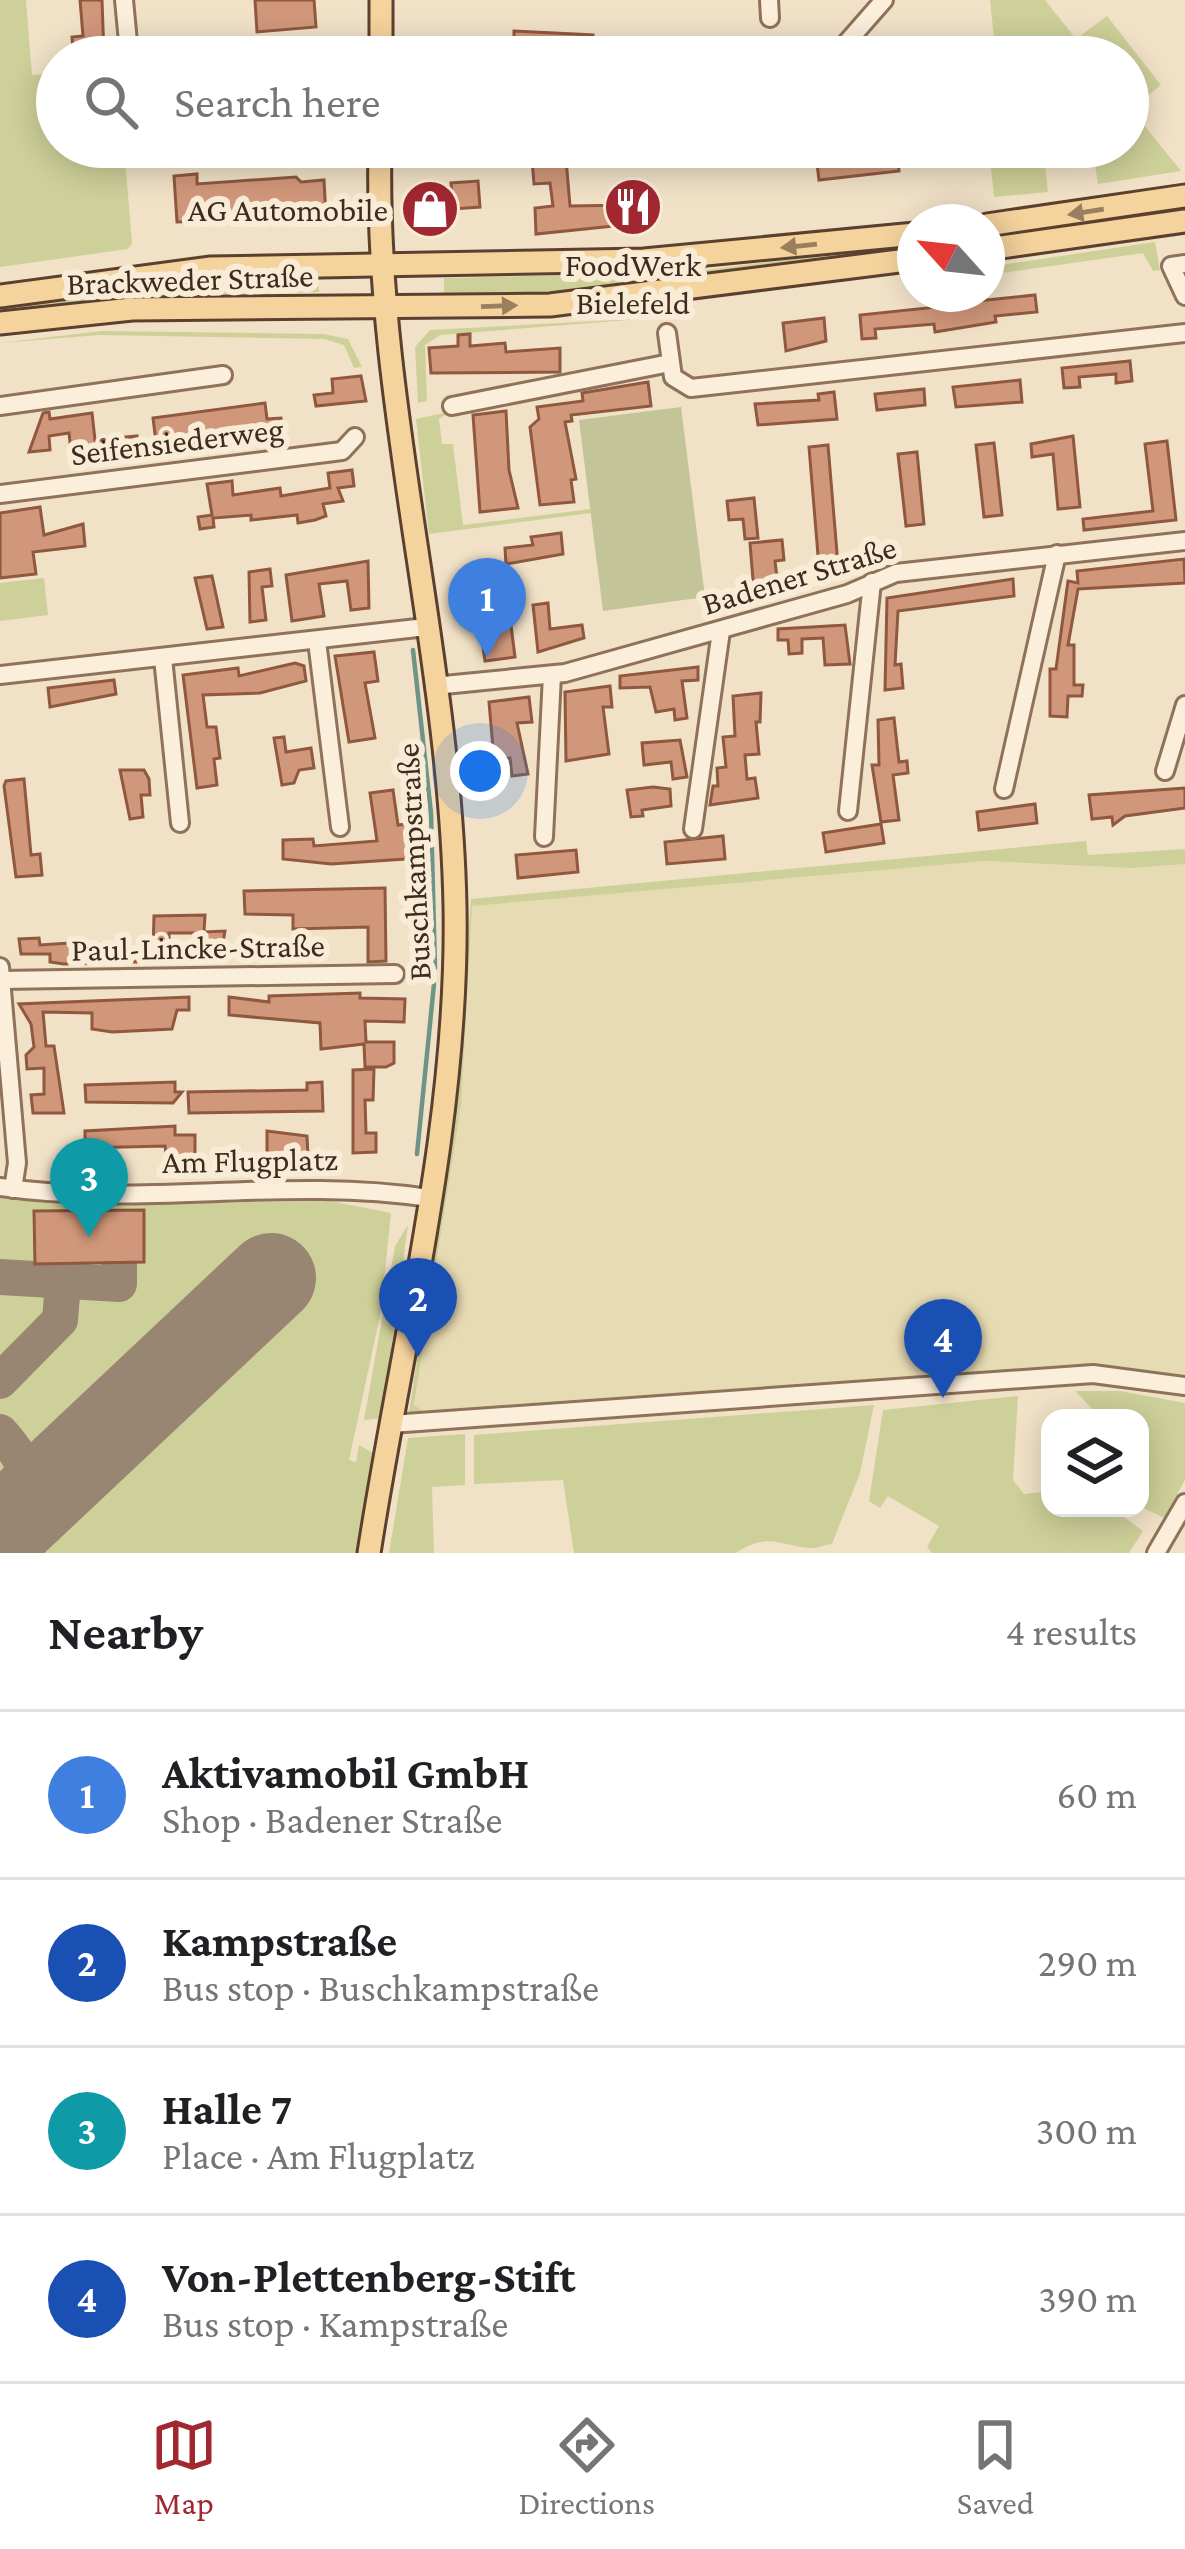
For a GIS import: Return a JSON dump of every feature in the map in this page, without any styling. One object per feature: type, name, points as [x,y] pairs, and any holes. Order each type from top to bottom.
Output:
[{"type":"main road","points":[[381,0],[381,36]]},
{"type":"main road","name":"Buschkampstraße","points":[[369,1553],[429,1198],[455,976],[453,856],[382,308],[380,168]]},
{"type":"main road","points":[[1005,222],[1185,196]]},
{"type":"main road","points":[[1005,246],[1185,220]]},
{"type":"main road","name":"Brackweder Straße","points":[[0,296],[173,271],[379,262],[644,260],[897,236]]},
{"type":"main road","name":"Brackweder Straße","points":[[0,323],[132,309],[573,302],[897,261]]},
{"type":"street","points":[[124,0],[127,36]]},
{"type":"street","points":[[852,36],[884,0]]},
{"type":"street","points":[[1185,264],[1171,266],[1185,296]]},
{"type":"street","points":[[668,333],[676,381],[696,388],[1185,333]]},
{"type":"street","points":[[452,406],[670,363]]},
{"type":"street","points":[[0,406],[223,375]]},
{"type":"street","name":"Seifensiederweg","points":[[0,494],[342,451],[355,437]]},
{"type":"street","name":"Badener Straße","points":[[434,686],[552,675],[721,631],[896,573],[1185,541]]},
{"type":"street","points":[[1004,789],[1057,554]]},
{"type":"street","points":[[848,811],[872,582]]},
{"type":"street","points":[[0,676],[426,627]]},
{"type":"street","points":[[693,829],[721,631]]},
{"type":"street","points":[[316,641],[340,827]]},
{"type":"street","points":[[163,658],[180,824]]},
{"type":"street","points":[[544,837],[552,675]]},
{"type":"street","points":[[1165,771],[1185,705]]},
{"type":"street","points":[[0,967],[16,1163],[7,1188]]},
{"type":"street","name":"Paul-Lincke-Straße","points":[[1,980],[395,974]]},
{"type":"street","name":"Am Flugplatz","points":[[7,1188],[65,1193],[326,1188],[429,1198]]},
{"type":"street","points":[[391,1424],[1093,1374],[1185,1386]]},
{"type":"street","points":[[1156,1553],[1183,1511]]},
{"type":"shaded area","points":[[986,861],[1131,868],[1185,864],[1185,1379],[1122,1367],[1071,1367],[426,1413],[414,1406],[461,1105],[471,906]]},
{"type":"green space","points":[[0,0],[26,0],[32,75],[36,75],[36,168],[126,168],[132,243],[128,249],[0,267]]},
{"type":"green space","points":[[990,0],[1045,0],[1074,36],[994,36]]},
{"type":"green space","points":[[1107,16],[1123,36],[1080,36]]},
{"type":"green space","points":[[1149,70],[1161,85],[1149,95]]},
{"type":"green space","points":[[1149,131],[1181,171],[1098,184],[1095,168],[1149,168]]},
{"type":"green space","points":[[991,168],[1045,168],[1048,192],[994,197]]},
{"type":"green space","points":[[1155,242],[1160,270],[1153,271],[1143,253],[1005,272],[1005,264]]},
{"type":"green space","points":[[897,245],[897,252],[541,297],[444,300],[444,278],[690,272]]},
{"type":"green space","points":[[317,271],[319,292],[131,296],[0,315],[0,305],[199,278]]},
{"type":"green space","points":[[654,318],[440,335],[425,345],[427,401],[418,403],[415,347],[430,330]]},
{"type":"green space","points":[[102,331],[323,334],[348,339],[362,367],[354,368],[344,345],[324,339],[99,335],[0,343]]},
{"type":"green space","points":[[681,407],[705,597],[603,611],[579,420]]},
{"type":"green space","points":[[449,412],[439,419],[442,444],[453,444],[463,525],[591,509],[591,513],[429,534],[416,419]]},
{"type":"green space","points":[[44,578],[48,615],[0,621],[0,583]]},
{"type":"green space","points":[[1086,841],[1088,855],[1185,849],[1185,864],[1131,868],[986,861],[472,906],[461,1105],[414,1405],[426,1413],[409,1412],[458,1093],[471,899]]},
{"type":"green space","points":[[0,1198],[63,1205],[330,1201],[391,1213],[381,1311],[349,1460],[356,1462],[359,1445],[373,1453],[357,1553],[0,1553]]},
{"type":"green space","points":[[408,1225],[382,1418],[364,1420],[395,1246]]},
{"type":"green space","points":[[1075,1391],[1120,1391],[1185,1403],[1185,1480],[1164,1518],[1149,1510],[1149,1409],[1092,1409]]},
{"type":"green space","points":[[1018,1396],[1013,1480],[1024,1494],[1041,1492],[1041,1517],[1124,1517],[1143,1531],[1129,1553],[932,1553],[927,1547],[939,1526],[888,1496],[880,1508],[869,1501],[883,1410]]},
{"type":"green space","points":[[874,1405],[860,1473],[832,1544],[816,1548],[767,1541],[736,1553],[574,1553],[563,1480],[474,1484],[474,1435]]},
{"type":"green space","points":[[465,1434],[465,1485],[432,1487],[434,1553],[389,1553],[408,1438]]},
{"type":"building","points":[[80,0],[102,0],[103,36],[83,36]]},
{"type":"building","points":[[255,0],[314,0],[316,27],[257,32]]},
{"type":"building","points":[[514,31],[593,35],[593,36],[514,36]]},
{"type":"building","points":[[533,168],[567,168],[570,206],[632,205],[631,192],[642,191],[653,222],[536,234],[535,208],[553,206],[550,183],[534,184]]},
{"type":"building","points":[[818,168],[899,168],[899,171],[819,180]]},
{"type":"building","points":[[197,174],[197,184],[296,177],[301,182],[324,180],[326,217],[177,222],[174,176]]},
{"type":"building","points":[[478,181],[480,207],[453,209],[451,183]]},
{"type":"building","points":[[1035,295],[1037,312],[995,316],[996,322],[935,332],[934,324],[875,329],[876,338],[862,339],[860,315],[1005,312],[1005,298]]},
{"type":"building","points":[[824,318],[826,341],[786,351],[783,323]]},
{"type":"building","points":[[470,334],[470,346],[505,343],[506,352],[560,348],[560,372],[431,373],[429,348],[458,346],[458,335]]},
{"type":"building","points":[[1130,361],[1132,381],[1116,383],[1116,374],[1079,377],[1080,387],[1064,388],[1062,368]]},
{"type":"building","points":[[361,376],[366,401],[316,406],[314,395],[333,393],[332,379]]},
{"type":"building","points":[[1020,380],[1022,402],[956,407],[953,387]]},
{"type":"building","points":[[648,382],[651,406],[571,415],[572,421],[565,422],[576,479],[571,480],[574,502],[540,505],[530,427],[539,419],[537,407],[583,401],[582,393]]},
{"type":"building","points":[[924,389],[925,405],[877,410],[875,394]]},
{"type":"building","points":[[834,392],[837,419],[758,425],[755,404],[819,400],[818,394]]},
{"type":"building","points":[[265,403],[267,419],[281,418],[283,431],[193,437],[194,448],[162,452],[161,441],[156,442],[153,418]]},
{"type":"building","points":[[506,411],[509,470],[518,508],[480,512],[473,415]]},
{"type":"building","points":[[49,412],[50,419],[92,413],[95,440],[137,436],[139,455],[72,461],[69,433],[49,436],[50,450],[29,452],[43,413]]},
{"type":"building","points":[[1073,436],[1080,507],[1058,509],[1053,454],[1032,457],[1031,444]]},
{"type":"building","points":[[1167,441],[1176,520],[1084,530],[1083,519],[1153,511],[1145,444]]},
{"type":"building","points":[[994,443],[1002,515],[984,517],[976,445]]},
{"type":"building","points":[[828,445],[839,577],[820,579],[809,447]]},
{"type":"building","points":[[917,452],[924,524],[906,526],[898,454]]},
{"type":"building","points":[[352,470],[354,486],[338,488],[343,501],[323,504],[326,516],[298,523],[297,515],[213,518],[214,527],[200,529],[198,517],[212,515],[207,484],[232,481],[233,495],[280,488],[281,496],[330,488],[328,473]]},
{"type":"building","points":[[754,498],[758,538],[745,539],[743,519],[729,520],[727,501]]},
{"type":"building","points":[[40,507],[44,535],[83,524],[85,546],[33,552],[36,574],[0,578],[0,513]]},
{"type":"building","points":[[561,533],[563,554],[506,564],[505,548],[533,545],[531,537]]},
{"type":"building","points":[[782,540],[784,560],[775,561],[779,595],[748,599],[746,581],[753,580],[750,543]]},
{"type":"building","points":[[1184,559],[1185,583],[1078,589],[1068,645],[1074,645],[1074,685],[1083,685],[1082,696],[1068,696],[1067,717],[1050,716],[1050,669],[1056,669],[1068,581],[1078,583],[1077,571]]},
{"type":"building","points":[[368,561],[369,608],[351,610],[347,581],[319,584],[324,616],[292,621],[286,575]]},
{"type":"building","points":[[270,569],[272,586],[262,587],[266,620],[250,622],[249,572]]},
{"type":"building","points":[[212,576],[223,627],[207,629],[195,578]]},
{"type":"building","points":[[1013,579],[1014,596],[898,611],[895,665],[901,664],[903,688],[885,690],[887,598]]},
{"type":"building","points":[[497,588],[500,611],[509,610],[515,657],[485,661],[480,627],[470,621],[470,591]]},
{"type":"building","points":[[548,603],[550,629],[582,625],[584,638],[538,652],[533,605]]},
{"type":"building","points":[[845,625],[850,664],[825,665],[823,638],[802,639],[802,653],[789,654],[788,640],[778,640],[778,629]]},
{"type":"building","points":[[374,652],[378,681],[365,683],[375,738],[349,742],[335,656]]},
{"type":"building","points":[[295,663],[304,666],[306,681],[260,693],[203,695],[207,727],[216,727],[220,758],[214,759],[217,785],[197,788],[183,675],[238,668],[239,676]]},
{"type":"building","points":[[698,667],[698,680],[682,681],[687,718],[675,720],[674,709],[656,712],[650,687],[620,688],[620,676]]},
{"type":"building","points":[[114,680],[116,694],[50,707],[48,688]]},
{"type":"building","points":[[610,686],[612,707],[603,707],[609,754],[566,761],[565,692]]},
{"type":"building","points":[[761,693],[760,722],[756,722],[759,754],[745,755],[747,779],[755,778],[758,798],[710,805],[713,786],[718,786],[717,768],[726,767],[723,737],[735,736],[733,696]]},
{"type":"building","points":[[529,697],[532,722],[517,723],[528,774],[512,776],[510,758],[494,760],[489,702]]},
{"type":"building","points":[[894,718],[899,762],[907,761],[908,773],[893,775],[899,820],[881,822],[872,765],[879,765],[878,720]]},
{"type":"building","points":[[284,737],[286,752],[311,748],[314,768],[299,770],[294,783],[282,785],[274,738]]},
{"type":"building","points":[[680,740],[687,777],[673,779],[671,762],[644,765],[642,743]]},
{"type":"building","points":[[120,770],[144,770],[149,779],[150,795],[141,795],[143,817],[130,819]]},
{"type":"building","points":[[24,779],[31,855],[40,854],[42,875],[16,877],[4,786],[6,781]]},
{"type":"building","points":[[1185,788],[1185,808],[1125,816],[1113,825],[1112,817],[1092,819],[1089,795]]},
{"type":"building","points":[[670,789],[671,806],[642,810],[643,816],[631,817],[627,790]]},
{"type":"building","points":[[393,790],[398,825],[407,824],[409,848],[420,847],[420,858],[331,864],[283,859],[283,840],[313,839],[314,846],[377,841],[370,793]]},
{"type":"building","points":[[1035,804],[1037,823],[979,830],[977,812]]},
{"type":"building","points":[[881,824],[884,843],[826,852],[823,833]]},
{"type":"building","points":[[723,836],[725,859],[667,864],[665,842]]},
{"type":"building","points":[[576,850],[578,872],[518,878],[516,855]]},
{"type":"building","points":[[385,888],[386,961],[368,962],[368,927],[293,929],[293,915],[245,914],[244,891]]},
{"type":"building","points":[[205,915],[204,932],[225,931],[220,959],[205,960],[203,933],[169,933],[169,961],[64,964],[50,962],[50,954],[21,954],[19,939],[39,938],[40,945],[85,942],[121,945],[121,951],[153,951],[154,916]]},
{"type":"building","points":[[360,993],[360,998],[405,999],[404,1022],[365,1021],[366,1042],[394,1042],[394,1063],[386,1067],[365,1067],[364,1044],[321,1049],[320,1023],[229,1015],[229,997],[269,1002],[269,996]]},
{"type":"building","points":[[189,997],[189,1010],[177,1010],[172,1029],[112,1032],[92,1029],[92,1013],[43,1012],[46,1046],[54,1046],[64,1113],[33,1113],[31,1095],[44,1094],[44,1068],[27,1069],[26,1055],[34,1047],[31,1024],[19,1004]]},
{"type":"building","points":[[374,1069],[373,1100],[365,1100],[366,1133],[376,1133],[376,1152],[353,1153],[353,1070]]},
{"type":"building","points":[[175,1082],[175,1092],[182,1092],[173,1103],[86,1102],[85,1085]]},
{"type":"building","points":[[322,1082],[323,1111],[189,1113],[188,1092],[307,1090],[307,1083]]},
{"type":"building","points":[[175,1126],[175,1135],[195,1135],[195,1158],[166,1153],[165,1146],[85,1148],[85,1131]]},
{"type":"building","points":[[267,1131],[307,1136],[308,1156],[267,1157]]},
{"type":"building","points":[[144,1210],[144,1262],[35,1264],[34,1211]]},
{"type":"waterway","points":[[413,650],[431,813],[435,968]]},
{"type":"waterway","points":[[417,1154],[434,984]]},
{"type":"taxiway","points":[[0,1277],[119,1284],[119,1263]]},
{"type":"taxiway","points":[[0,1381],[60,1320],[63,1283]]},
{"type":"taxiway","points":[[0,1432],[22,1462],[27,1483],[15,1519]]},
{"type":"runway","points":[[0,1533],[271,1278]]},
{"type":"place","name":"FoodWerk Bielefeld","points":[[633,207]]},
{"type":"place","name":"AG Automobile","points":[[430,209]]},
{"type":"place","name":"Aktivamobil GmbH","points":[[487,657]]},
{"type":"place","name":"Halle 7","points":[[89,1237]]},
{"type":"place","name":"Kampstraße","points":[[418,1357]]},
{"type":"place","name":"Von-Plettenberg-Stift","points":[[943,1398]]}]
